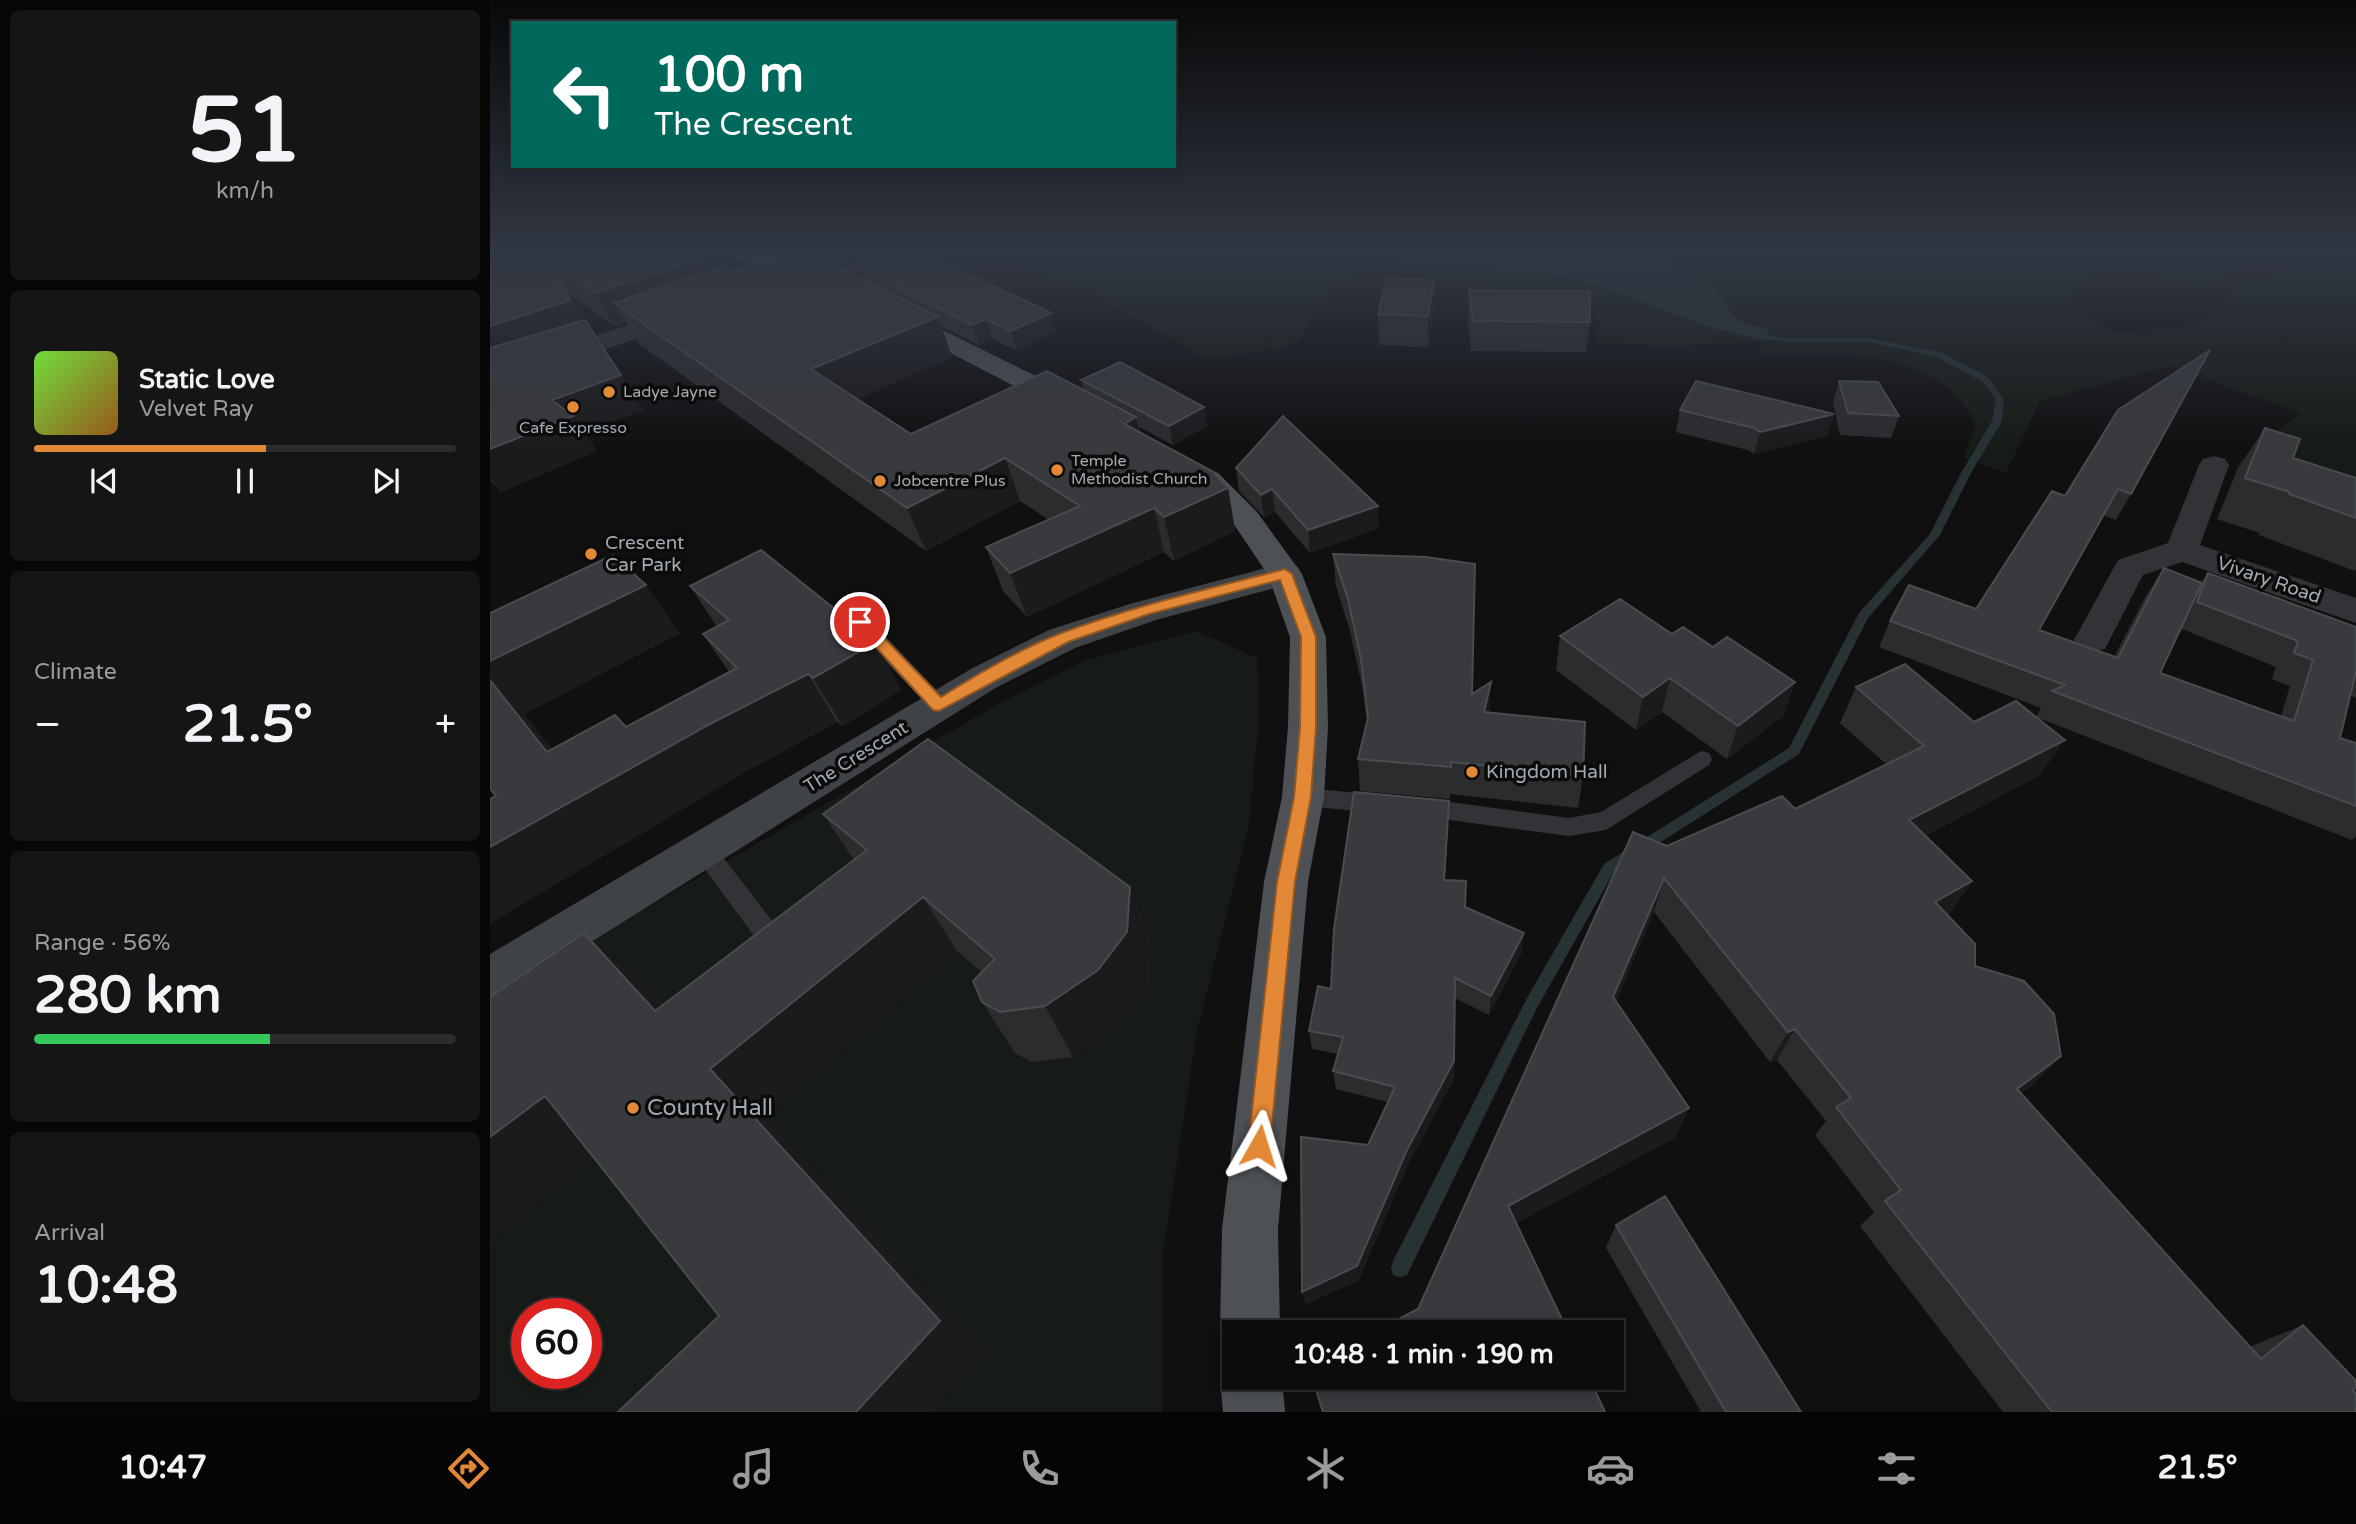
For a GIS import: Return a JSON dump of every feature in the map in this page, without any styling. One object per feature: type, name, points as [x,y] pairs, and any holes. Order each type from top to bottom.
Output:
[{"type":"main road","points":[[902,319],[1099,418]]},
{"type":"main road","points":[[1171,459],[1207,480],[1246,519],[1285,574],[1308,637],[1308,727],[1303,797],[1286,882],[1250,1229],[1250,1320]]},
{"type":"main road","points":[[1252,1390],[1254,1412]]},
{"type":"street","points":[[490,379],[671,319]]},
{"type":"street","points":[[2092,640],[2130,568],[2182,550],[2214,465]]},
{"type":"street","name":"Vivary Road","points":[[2182,550],[2356,611]]},
{"type":"street","name":"The Crescent","points":[[490,980],[984,678],[1062,639],[1145,611],[1285,574]]},
{"type":"lane","points":[[860,622],[939,705]]},
{"type":"lane","points":[[1303,797],[1447,810],[1569,827],[1606,821],[1701,759]]},
{"type":"lane","points":[[704,850],[791,965]]},
{"type":"shaded area","points":[[1137,319],[1313,319],[1296,343],[1276,349],[1206,359]]},
{"type":"shaded area","points":[[1598,319],[2095,319],[2108,332],[2125,332],[2172,329],[2200,319],[2356,319],[2356,501],[2235,465],[2300,413],[2169,366],[2040,401],[2006,473],[1964,458],[1976,424],[1954,393],[1930,377],[1908,367],[1885,360],[1835,354],[1763,356],[1759,342],[1671,346],[1596,343],[1600,322]]},
{"type":"shaded area","points":[[1688,319],[1736,319],[1768,330],[1768,341],[1716,329]]},
{"type":"shaded area","name":"County Hall","points":[[1196,631],[1257,658],[1259,716],[1249,824],[1197,1031],[1162,1260],[1162,1412],[490,1412],[490,1003],[599,935],[995,706],[1086,660]]},
{"type":"building","points":[[490,319],[512,319],[490,326]]},
{"type":"building","points":[[637,319],[933,319],[811,369],[911,434],[1047,371],[1136,417],[1124,424],[1212,471],[1228,488],[1164,517],[1154,508],[1010,573],[986,547],[1080,506],[1005,458],[907,508]]},
{"type":"building","points":[[960,319],[1038,319],[1011,331],[986,319],[972,325]]},
{"type":"building","points":[[1473,319],[1590,319],[1590,322]]},
{"type":"building","points":[[585,320],[621,375],[552,400],[573,416],[490,449],[490,348]]},
{"type":"building","points":[[2210,350],[2131,494],[2118,489],[2039,630],[2118,658],[2164,568],[2202,583],[2160,673],[2294,721],[2313,660],[2294,653],[2298,641],[2197,602],[2208,573],[2356,627],[2356,671],[2340,738],[2356,743],[2356,806],[2052,691],[2065,685],[1890,621],[1909,585],[1976,609],[2052,491],[2065,496],[2118,410]]},
{"type":"building","points":[[1120,362],[1204,407],[1169,426],[1081,380]]},
{"type":"building","points":[[1696,381],[1834,414],[1760,432],[1754,428],[1680,410]]},
{"type":"building","points":[[1839,381],[1878,382],[1899,416],[1848,413]]},
{"type":"building","points":[[1283,416],[1378,506],[1308,530],[1272,489],[1261,495],[1236,468]]},
{"type":"building","points":[[2265,428],[2300,439],[2293,458],[2356,478],[2356,518],[2245,478]]},
{"type":"building","points":[[761,550],[876,642],[813,678],[808,674],[710,724],[490,847],[490,799],[496,796],[490,788],[490,680],[547,752],[615,715],[626,727],[737,668],[703,634],[729,620],[690,586]]},
{"type":"building","points":[[1333,554],[1426,557],[1475,564],[1472,694],[1491,682],[1484,712],[1585,722],[1583,776],[1451,762],[1451,767],[1358,759],[1368,718],[1361,659],[1348,599]]},
{"type":"building","points":[[613,555],[646,585],[490,661],[490,613]]},
{"type":"building","points":[[1620,599],[1672,634],[1683,627],[1713,647],[1727,637],[1795,682],[1738,726],[1670,678],[1643,697],[1560,636]]},
{"type":"building","points":[[1905,664],[1974,722],[2016,701],[2065,740],[1909,820],[1972,881],[1935,902],[1975,944],[1975,966],[2024,981],[2054,1014],[2061,1056],[2017,1089],[2261,1359],[2303,1325],[2356,1381],[2353,1390],[2356,1394],[2356,1412],[2052,1412],[1885,1201],[1901,1190],[1836,1107],[1851,1098],[1795,1029],[1788,1032],[1664,878],[1613,997],[1689,1108],[1508,1206],[1562,1320],[1397,1320],[1418,1309],[1633,832],[1667,846],[1782,796],[1795,809],[1924,746],[1856,687]]},
{"type":"building","name":"County Hall","points":[[928,739],[1130,887],[1127,932],[1098,970],[1045,1006],[1000,1012],[982,1002],[973,981],[995,959],[923,897],[710,1069],[940,1321],[856,1412],[618,1412],[719,1316],[545,1096],[490,1137],[490,997],[584,933],[655,1011],[867,850],[823,814]]},
{"type":"building","points":[[1354,792],[1449,801],[1444,880],[1466,881],[1465,907],[1524,933],[1491,996],[1455,978],[1454,1061],[1407,1150],[1357,1266],[1302,1292],[1301,1137],[1368,1145],[1395,1087],[1333,1071],[1343,1037],[1309,1031],[1318,986],[1331,989],[1334,929]]},
{"type":"building","points":[[1665,1196],[1801,1412],[1726,1412],[1616,1225]]},
{"type":"building","points":[[1316,1390],[1595,1390],[1605,1412],[1323,1412]]},
{"type":"waterway","points":[[1400,1268],[1532,1003],[1609,868],[1794,751],[1863,616],[1935,535],[1966,473],[1997,421],[2000,400],[1986,380],[1940,355],[1870,340],[1787,340],[1769,337]]},
{"type":"place","name":"Ladye Jayne","points":[[609,392]]},
{"type":"place","name":"Cafe Expresso","points":[[573,407]]},
{"type":"place","name":"Temple Methodist Church","points":[[1057,470]]},
{"type":"place","name":"Jobcentre Plus","points":[[880,481]]},
{"type":"place","name":"Crescent Car Park","points":[[591,554]]},
{"type":"place","name":"Kingdom Hall","points":[[1472,772]]},
{"type":"place","name":"County Hall","points":[[633,1108]]},
{"type":"route","points":[[860,622],[939,705],[984,678],[1062,639],[1145,611],[1285,574],[1308,637],[1308,727],[1303,797],[1286,882],[1259,1146]]}]
